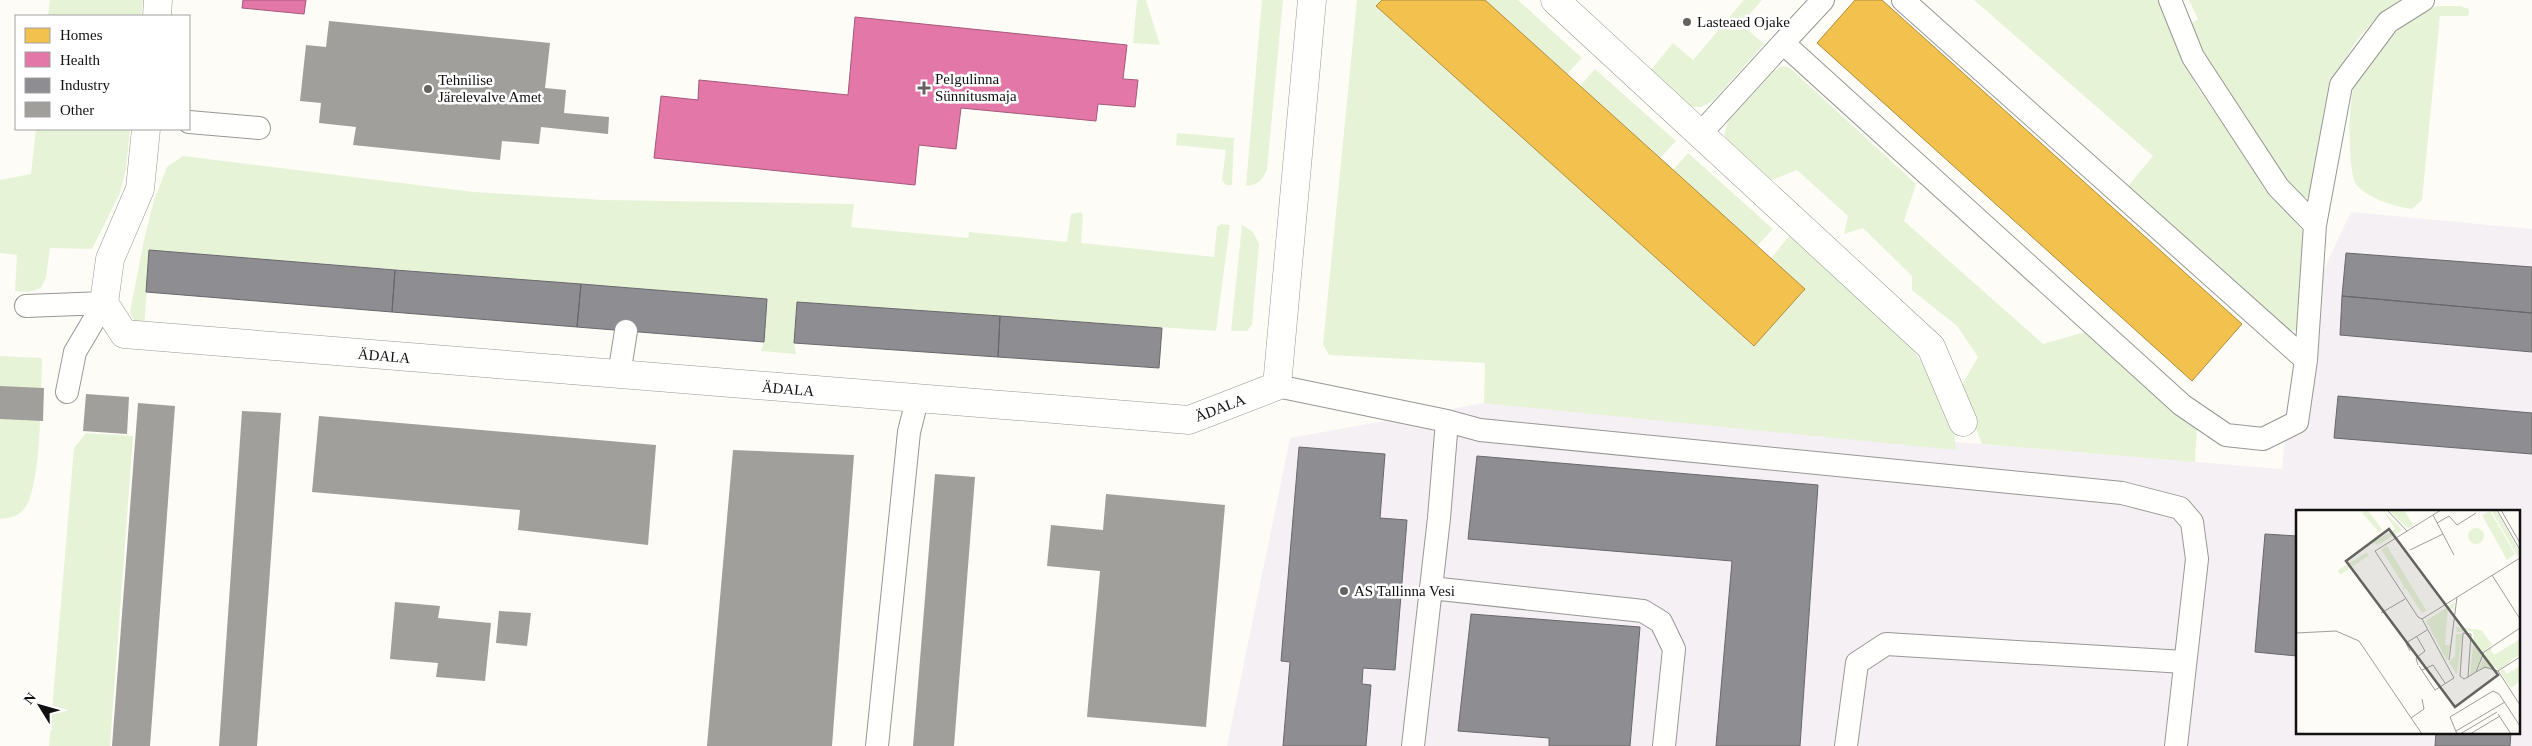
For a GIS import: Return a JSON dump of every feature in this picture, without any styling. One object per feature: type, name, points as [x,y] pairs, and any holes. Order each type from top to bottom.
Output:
[{"type":"street","points":[[157,15],[158,0]]},
{"type":"street","points":[[1277,386],[1312,0]]},
{"type":"street","points":[[1555,0],[1932,347],[1963,422]]},
{"type":"street","points":[[104,304],[110,259],[140,189],[146,130]]},
{"type":"street","name":"ÄDALA","points":[[104,304],[124,334],[917,400],[1189,420],[1277,386]]},
{"type":"lane","points":[[1700,133],[1822,0]]},
{"type":"lane","points":[[1903,0],[2306,360]]},
{"type":"lane","points":[[2170,0],[2192,56],[2278,187],[2315,226]]},
{"type":"lane","points":[[1783,43],[2182,404],[2226,435],[2263,439],[2297,422],[2306,360],[2315,226],[2341,85],[2388,22],[2424,0]]},
{"type":"lane","points":[[190,122],[259,128]]},
{"type":"lane","points":[[26,306],[104,304]]},
{"type":"lane","points":[[67,392],[74,352],[104,304]]},
{"type":"lane","points":[[619,374],[626,331]]},
{"type":"lane","points":[[1277,386],[1447,421],[1480,430],[2122,493],[2180,508],[2192,522],[2197,559],[2176,746]]},
{"type":"lane","points":[[877,746],[909,432],[917,400]]},
{"type":"lane","points":[[1413,746],[1439,518],[1447,421]]},
{"type":"lane","points":[[1431,588],[1643,612],[1661,622],[1674,649],[1664,746]]},
{"type":"lane","points":[[1846,746],[1857,663],[1886,644],[2184,662]]},
{"type":"shaded area","points":[[2351,212],[2532,229],[2532,746],[1227,746],[1290,438],[1484,403],[2282,469],[2295,344],[2330,256]]},
{"type":"green space","points":[[50,0],[143,0],[141,15],[48,15]]},
{"type":"green space","points":[[1137,0],[1146,0],[1160,45],[1133,43]]},
{"type":"green space","points":[[1262,0],[1283,0],[1267,169],[1260,181],[1246,186]]},
{"type":"green space","points":[[1357,0],[1382,0],[1377,6],[1753,346],[1805,289],[1771,258],[1791,234],[1869,303],[1895,329],[1918,358],[1938,387],[1951,418],[1956,450],[1484,403],[1485,363],[1329,355],[1323,345]]},
{"type":"green space","points":[[1487,0],[1518,0],[1582,58],[1567,74]]},
{"type":"green space","points":[[1744,0],[1762,0],[1741,24],[1764,44],[1713,101],[1701,107],[1690,107],[1650,71],[1673,43],[1693,60]]},
{"type":"green space","points":[[1974,0],[2158,0],[2196,85],[2268,191],[2309,238],[2301,322],[2296,331],[2285,330],[2271,318],[2128,186],[2153,156]]},
{"type":"green space","points":[[2189,0],[2402,0],[2379,17],[2361,36],[2346,57],[2335,81],[2327,106],[2312,186],[2308,197],[2298,197],[2227,96],[2190,24],[2198,19]]},
{"type":"green space","points":[[2437,6],[2460,6],[2469,9],[2468,16],[2440,16],[2422,200],[2412,209],[2389,204],[2372,197],[2355,182],[2350,148],[2351,103],[2355,83],[2382,46],[2401,27],[2418,14]]},
{"type":"green space","points":[[1783,66],[1790,68],[1916,184],[1904,221],[2043,344],[2085,332],[2197,427],[2195,462],[1982,444],[1960,388],[1978,357],[1957,326],[1912,290],[1912,276],[1863,228],[1844,234],[1848,216],[1797,170],[1767,182],[1731,147],[1724,135],[1728,121],[1774,71]]},
{"type":"green space","points":[[1595,69],[1676,141],[1660,158],[1580,86]]},
{"type":"green space","points":[[36,130],[130,130],[126,169],[120,193],[92,249],[50,248],[46,278],[41,288],[29,292],[15,291],[17,255],[0,253],[0,180],[31,174]]},
{"type":"green space","points":[[1177,133],[1234,138],[1232,185],[1226,185],[1222,180],[1226,150],[1176,145]]},
{"type":"green space","points":[[1688,153],[1773,229],[1757,246],[1673,170]]},
{"type":"green space","points":[[183,156],[474,192],[603,200],[854,204],[851,227],[968,238],[969,232],[1067,242],[1071,214],[1081,212],[1083,216],[1081,243],[1214,257],[1217,227],[1221,224],[1230,225],[1216,331],[797,302],[794,342],[796,354],[761,351],[764,342],[767,299],[150,250],[144,327],[135,322],[130,312],[144,240],[154,200],[167,167]]},
{"type":"green space","points":[[1242,225],[1253,232],[1259,244],[1252,325],[1247,331],[1231,331]]},
{"type":"green space","points":[[0,356],[42,358],[41,414],[37,461],[30,498],[19,514],[10,518],[0,519]]},
{"type":"green space","points":[[86,433],[133,436],[110,746],[49,746],[74,448]]},
{"type":"building: Homes","points":[[1382,0],[1485,0],[1805,289],[1754,346],[1376,6]]},
{"type":"building: Homes","points":[[1855,0],[1882,0],[2242,324],[2192,381],[1817,43]]},
{"type":"building: Health","points":[[243,0],[306,0],[304,14],[242,8]]},
{"type":"building: Health","points":[[855,17],[1127,45],[1123,79],[1138,80],[1135,107],[1098,104],[1096,121],[961,108],[956,149],[919,145],[915,185],[654,158],[661,96],[698,100],[699,80],[848,95]]},
{"type":"building: Industry","points":[[149,250],[395,270],[392,312],[146,292]]},
{"type":"building: Industry","points":[[2346,253],[2532,267],[2532,313],[2342,296]]},
{"type":"building: Industry","points":[[395,270],[581,284],[577,327],[392,312]]},
{"type":"building: Industry","points":[[581,284],[767,299],[764,342],[577,327]]},
{"type":"building: Industry","points":[[2342,296],[2532,313],[2532,352],[2340,335]]},
{"type":"building: Industry","points":[[797,302],[1000,316],[998,357],[794,343]]},
{"type":"building: Industry","points":[[1000,316],[1162,328],[1159,368],[998,357]]},
{"type":"building: Industry","points":[[2338,396],[2532,413],[2532,454],[2334,438]]},
{"type":"building: Industry","name":"AS Tallinna Vesi","points":[[1299,447],[1385,454],[1380,518],[1407,520],[1395,670],[1363,668],[1362,684],[1371,685],[1366,746],[1283,746],[1290,662],[1281,661]]},
{"type":"building: Industry","points":[[1477,456],[1818,485],[1800,746],[1716,746],[1732,561],[1468,539]]},
{"type":"building: Industry","points":[[2265,534],[2296,536],[2296,656],[2255,652]]},
{"type":"building: Industry","points":[[1471,614],[1640,627],[1630,746],[1549,746],[1549,738],[1458,731]]},
{"type":"building: Industry","points":[[2436,734],[2511,734],[2510,746],[2435,746]]},
{"type":"building: Other","name":"Tehnilise Järelevalve Amet","points":[[329,21],[550,43],[545,88],[566,90],[564,113],[609,117],[608,134],[541,127],[539,144],[502,141],[500,160],[353,145],[356,127],[319,123],[321,103],[300,101],[306,45],[326,47]]},
{"type":"building: Other","points":[[0,386],[44,388],[43,421],[0,419]]},
{"type":"building: Other","points":[[86,394],[129,397],[127,434],[83,431]]},
{"type":"building: Other","points":[[138,403],[175,406],[150,746],[112,746]]},
{"type":"building: Other","points":[[242,411],[281,413],[257,746],[219,746]]},
{"type":"building: Other","points":[[319,416],[656,445],[648,545],[518,530],[520,510],[312,492]]},
{"type":"building: Other","points":[[733,450],[854,455],[832,746],[707,746]]},
{"type":"building: Other","points":[[935,474],[975,477],[954,746],[913,746]]},
{"type":"building: Other","points":[[1106,494],[1225,505],[1206,727],[1087,717],[1100,571],[1047,566],[1051,525],[1103,530]]},
{"type":"building: Other","points":[[395,602],[440,606],[438,618],[491,623],[485,681],[436,677],[438,663],[390,659]]},
{"type":"building: Other","points":[[499,611],[531,613],[527,646],[496,643]]},
{"type":"place","name":"Lasteaed Ojake","points":[[1687,22]]},
{"type":"place","name":"Pelgulinna Sünnitusmaja","points":[[924,88]]},
{"type":"place","name":"Tehnilise Järelevalve Amet","points":[[428,89]]},
{"type":"place","name":"AS Tallinna Vesi","points":[[1344,591]]}]
